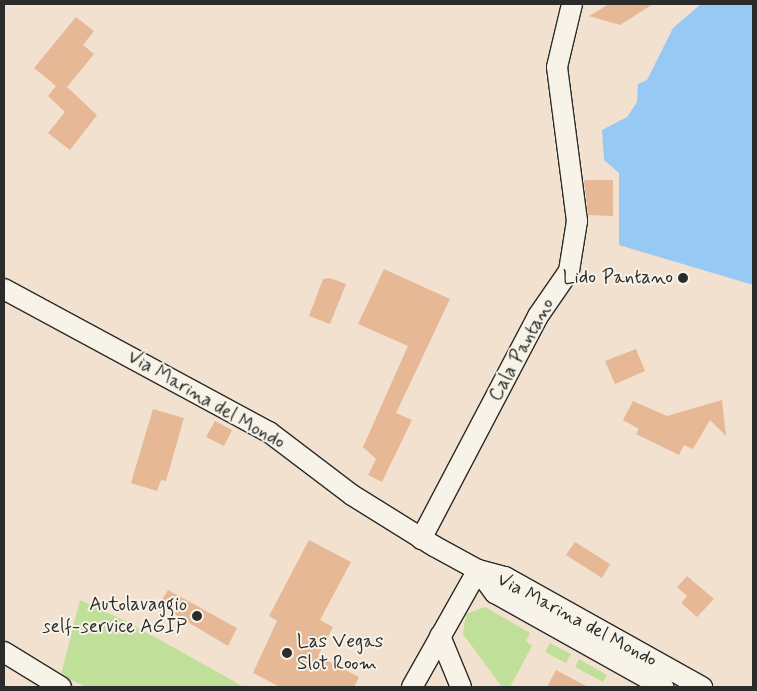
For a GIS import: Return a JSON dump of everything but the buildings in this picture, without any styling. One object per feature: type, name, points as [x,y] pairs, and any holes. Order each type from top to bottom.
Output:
[{"type":"street","name":"Cala Pantano","points":[[421,539],[538,316],[569,272],[577,222],[557,67],[572,4]]},
{"type":"street","name":"Via Marina del Mondo","points":[[4,289],[269,432],[352,495],[421,539],[478,570],[495,592],[642,673],[663,687]]},
{"type":"street","points":[[412,687],[478,570]]},
{"type":"street","points":[[440,636],[461,687]]},
{"type":"street","points":[[4,652],[60,687]]},
{"type":"street","name":"Via Marina del Mondo","points":[[642,673],[702,687]]},
{"type":"green space","points":[[80,600],[130,623],[244,687],[86,687],[61,675]]},
{"type":"green space","points":[[485,607],[530,633],[526,641],[532,646],[510,687],[502,687],[463,634],[466,614]]},
{"type":"green space","points":[[550,643],[571,654],[566,663],[545,652]]},
{"type":"green space","points":[[579,659],[607,675],[603,682],[575,667]]},
{"type":"water","points":[[701,4],[753,4],[753,285],[619,245],[619,173],[604,160],[602,130],[627,117],[637,102],[638,84],[647,80],[673,28]]},
{"type":"place","name":"Lido Pantano","points":[[683,278]]},
{"type":"place","name":"Autolavaggio self-service AGIP","points":[[197,616]]},
{"type":"place","name":"Las Vegas Slot Room","points":[[287,653]]}]
